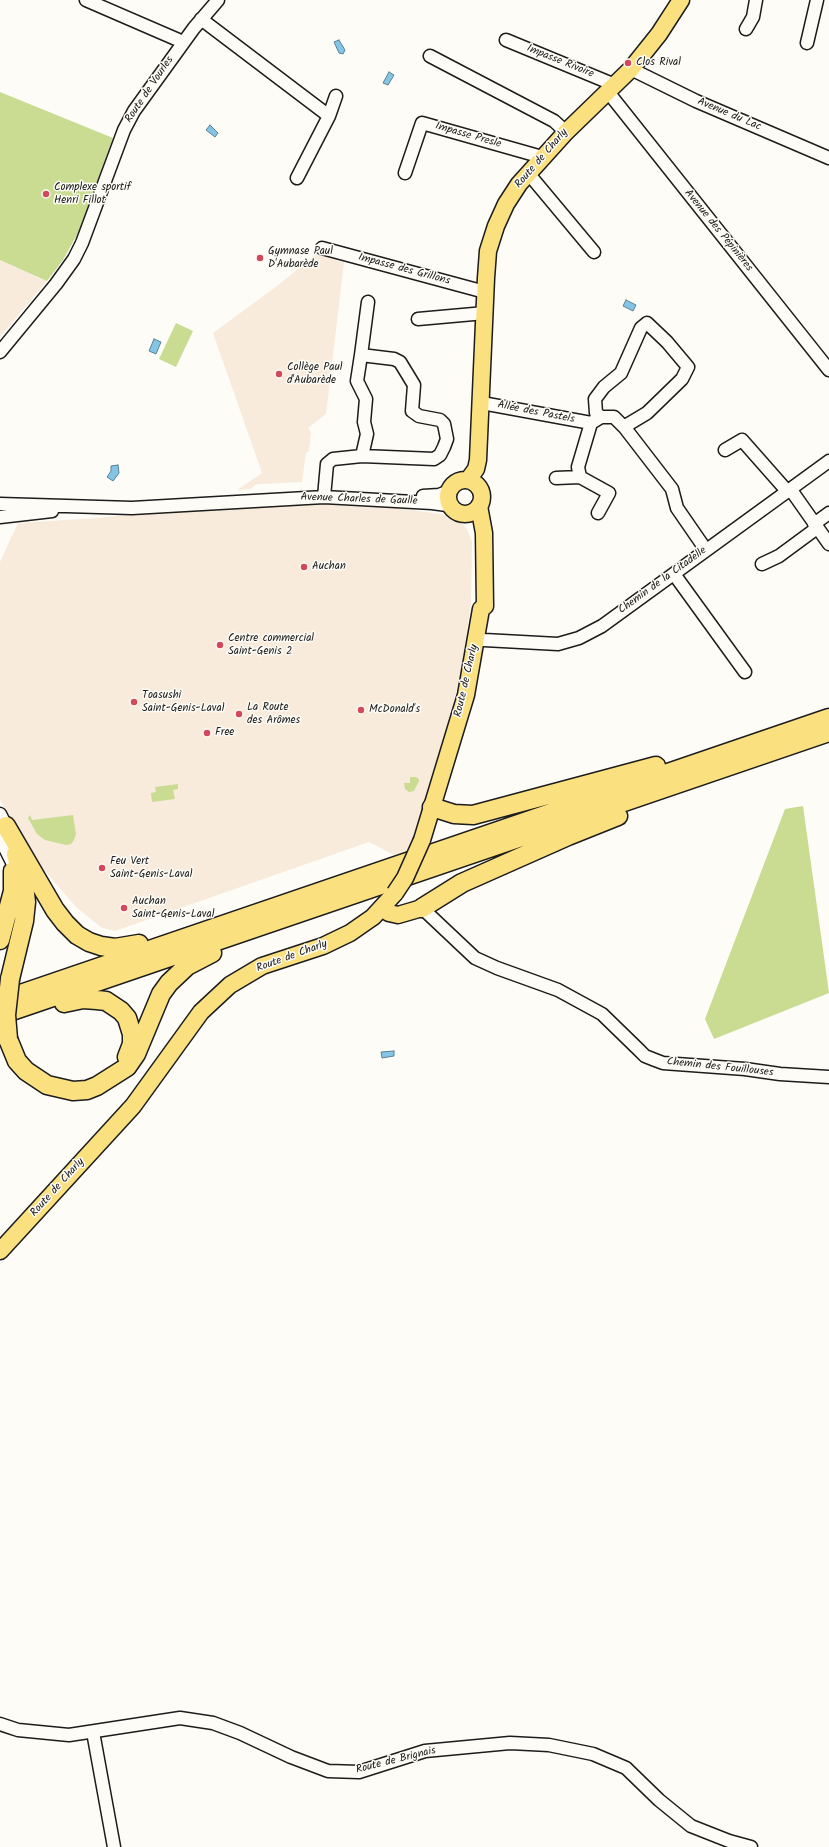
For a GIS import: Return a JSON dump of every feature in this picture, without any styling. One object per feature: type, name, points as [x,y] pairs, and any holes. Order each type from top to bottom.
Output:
[{"type":"highway","points":[[0,1001],[829,718]]},
{"type":"highway","points":[[0,1015],[829,732]]},
{"type":"highway","points":[[432,807],[454,814],[473,815],[707,753],[720,755]]},
{"type":"highway","points":[[422,908],[462,883],[541,848],[645,806],[737,772],[744,761]]},
{"type":"highway","points":[[2,826],[64,923],[77,935],[89,942],[115,948],[127,947],[221,918],[235,920]]},
{"type":"highway","points":[[2,826],[16,866],[26,902],[24,921],[10,979],[6,1015],[8,1039],[17,1061],[26,1072],[47,1085],[59,1089],[73,1091],[87,1090],[111,1078],[127,1067],[136,1054],[161,994],[179,972],[204,956],[285,925],[292,915]]},
{"type":"highway","points":[[0,940],[13,891],[16,866]]},
{"type":"highway","points":[[0,1022],[83,999],[106,1001],[121,1011],[130,1025],[132,1044],[130,1053],[121,1070]]},
{"type":"main road","name":"Route de Charly","points":[[473,483],[485,462],[486,434],[482,403],[485,292],[488,251],[496,226],[506,204],[528,173],[566,132],[631,69],[659,34],[680,0]]},
{"type":"main road","points":[[457,483],[473,483],[482,496],[480,506],[472,512],[458,511],[449,500],[450,491],[457,483]]},
{"type":"main road","name":"Route de Charly","points":[[0,1251],[133,1106],[201,1012],[230,984],[262,966],[323,946],[350,933],[362,925],[389,900],[405,878],[422,840],[466,695],[481,609],[485,606],[484,533],[480,506]]},
{"type":"main road","name":"Route de Charly","points":[[458,511],[473,522],[478,534],[478,604],[481,609]]},
{"type":"main road","points":[[389,900],[422,908]]},
{"type":"street","points":[[86,0],[183,42]]},
{"type":"street","points":[[746,29],[753,16],[756,0]]},
{"type":"street","points":[[807,43],[817,0]]},
{"type":"street","name":"Route de Vourles","points":[[0,352],[56,284],[74,259],[92,218],[127,124],[134,111],[213,1]]},
{"type":"street","points":[[201,19],[329,116]]},
{"type":"street","name":"Impasse Rivoire","points":[[506,40],[611,88]]},
{"type":"street","points":[[430,56],[554,121],[566,132]]},
{"type":"street","name":"Avenue du Lac","points":[[631,69],[696,101],[829,158]]},
{"type":"street","name":"Avenue des Pépinières","points":[[611,88],[829,370]]},
{"type":"street","points":[[297,178],[329,116],[336,96]]},
{"type":"street","name":"Impasse Presle","points":[[405,173],[422,123],[542,157]]},
{"type":"street","points":[[528,173],[594,252]]},
{"type":"street","name":"Impasse des Grillons","points":[[322,248],[485,292]]},
{"type":"street","points":[[362,456],[367,434],[364,422],[366,399],[357,381],[368,302]]},
{"type":"street","points":[[418,319],[485,313]]},
{"type":"street","points":[[596,420],[595,400],[604,387],[621,372],[641,328],[647,323],[667,342],[688,367],[682,379],[647,413],[627,425],[625,428]]},
{"type":"street","points":[[324,494],[329,461],[333,459],[362,456],[434,459],[440,455],[447,439],[444,424],[440,420],[419,416],[412,411],[414,385],[400,362],[394,359],[361,355]]},
{"type":"street","name":"Allée des Pastels","points":[[482,403],[596,420],[614,417],[625,428],[672,489],[677,508],[706,550]]},
{"type":"street","name":"Allée des Pastels","points":[[580,477],[578,467],[596,420]]},
{"type":"street","points":[[725,450],[742,440],[789,491],[829,544]]},
{"type":"street","name":"Chemin de la Citadelle","points":[[477,638],[484,640],[558,644],[579,638],[602,626],[829,461]]},
{"type":"street","points":[[556,478],[580,477],[609,493],[598,513]]},
{"type":"street","name":"Avenue Charles de Gaulle","points":[[0,504],[132,508],[324,494],[429,497],[439,496],[450,491]]},
{"type":"street","name":"Avenue Charles de Gaulle","points":[[324,494],[432,503],[447,505],[458,511]]},
{"type":"street","name":"Avenue Charles de Gaulle","points":[[0,517],[87,507]]},
{"type":"street","points":[[762,564],[779,556],[816,526],[829,513]]},
{"type":"street","points":[[674,574],[745,672]]},
{"type":"street","name":"Chemin des Fouillouses","points":[[422,908],[475,958],[497,968],[532,979],[558,990],[602,1014],[645,1056],[663,1063],[738,1068],[780,1074],[829,1077]]},
{"type":"street","name":"Route de Brignais","points":[[0,1724],[18,1730],[69,1735],[180,1718],[213,1723],[240,1733],[291,1757],[328,1771],[359,1772],[425,1751],[510,1743],[549,1745],[593,1754],[626,1768],[659,1800],[691,1826],[729,1841],[751,1847]]},
{"type":"street","points":[[93,1732],[114,1847]]},
{"type":"shaded area","name":"Collège Paul d'Aubarède","points":[[316,254],[344,262],[326,414],[308,428],[311,432],[309,451],[306,453],[302,482],[261,484],[255,485],[251,489],[237,490],[262,473],[213,333],[277,286]]},
{"type":"shaded area","points":[[0,260],[47,281],[0,337]]},
{"type":"shaded area","points":[[334,499],[447,515],[459,520],[467,529],[472,542],[471,603],[462,665],[450,720],[410,850],[394,855],[369,842],[115,931],[102,928],[76,907],[26,849],[0,800],[0,562],[18,523],[97,518],[178,509]]},
{"type":"green space","name":"Complexe sportif Henri Fillot","points":[[0,92],[113,138],[78,233],[63,260],[47,281],[0,260]]},
{"type":"green space","points":[[176,323],[193,331],[176,367],[159,359]]},
{"type":"green space","points":[[410,777],[418,778],[419,781],[414,791],[409,792],[405,789],[404,783],[410,783]]},
{"type":"green space","points":[[178,784],[178,789],[173,790],[175,799],[152,802],[151,793],[156,792],[155,787]]},
{"type":"green space","points":[[803,806],[829,993],[714,1039],[705,1019],[785,809]]},
{"type":"green space","points":[[30,815],[32,820],[73,815],[76,834],[74,840],[71,844],[66,845],[45,840],[37,834],[28,818]]},
{"type":"water","points":[[339,40],[345,50],[343,54],[339,53],[334,42]]},
{"type":"water","points":[[389,72],[394,75],[388,85],[383,83]]},
{"type":"water","points":[[210,125],[218,133],[215,137],[206,130]]},
{"type":"water","points":[[626,300],[636,305],[633,311],[623,306]]},
{"type":"water","points":[[154,339],[161,342],[156,354],[149,351]]},
{"type":"water","points":[[118,465],[119,473],[113,481],[107,477],[111,471],[111,466]]},
{"type":"water","points":[[394,1051],[394,1056],[382,1058],[381,1052]]},
{"type":"place","name":"Clos Rival","points":[[628,63]]},
{"type":"place","name":"Complexe sportif Henri Fillot","points":[[46,194]]},
{"type":"place","name":"Gymnase Paul D'Aubarède","points":[[260,258]]},
{"type":"place","name":"Collège Paul d'Aubarède","points":[[279,374]]},
{"type":"place","name":"Auchan","points":[[304,567]]},
{"type":"place","name":"Centre commercial Saint-Genis 2","points":[[220,645]]},
{"type":"place","name":"Toasushi Saint-Genis-Laval","points":[[134,702]]},
{"type":"place","name":"McDonald's","points":[[361,710]]},
{"type":"place","name":"La Route des Arômes","points":[[239,714]]},
{"type":"place","name":"Free","points":[[207,733]]},
{"type":"place","name":"Feu Vert Saint-Genis-Laval","points":[[102,868]]},
{"type":"place","name":"Auchan Saint-Genis-Laval","points":[[124,908]]}]
